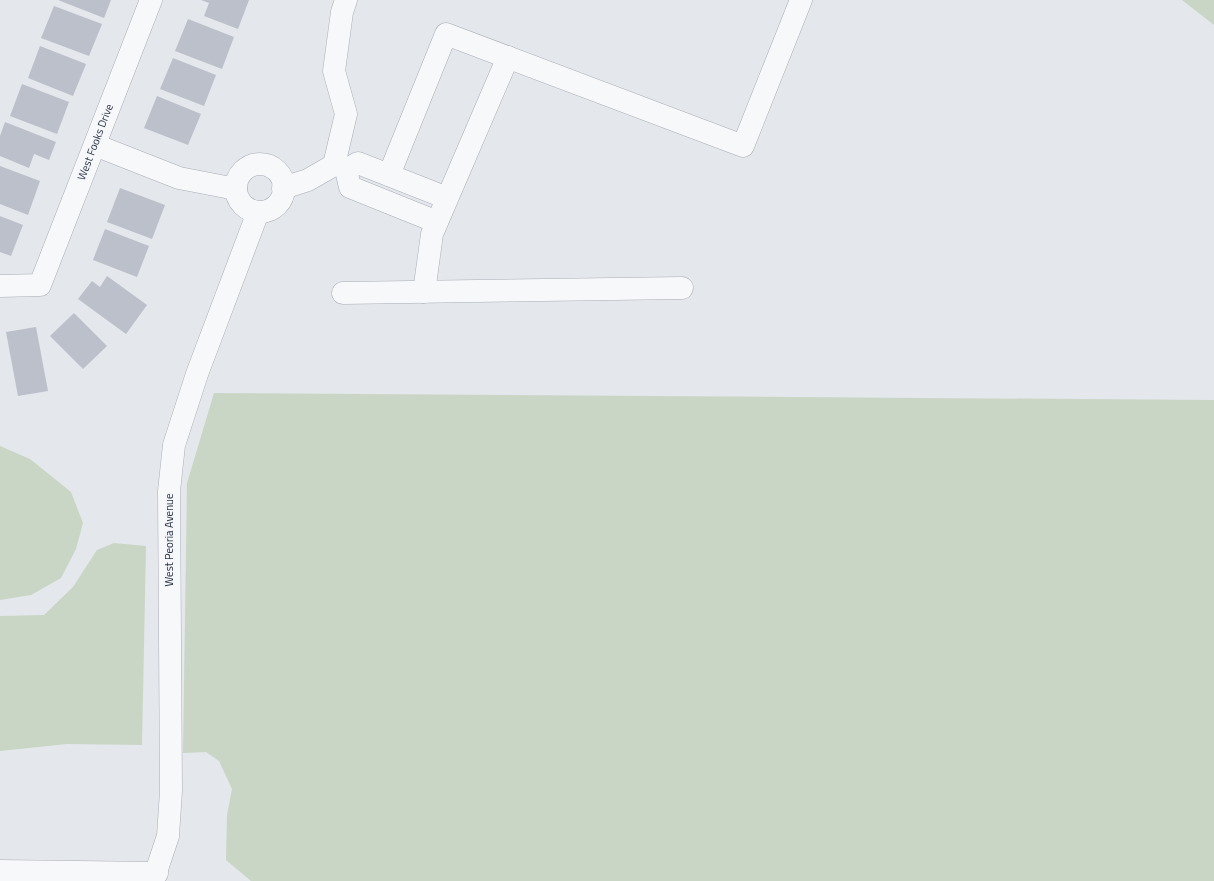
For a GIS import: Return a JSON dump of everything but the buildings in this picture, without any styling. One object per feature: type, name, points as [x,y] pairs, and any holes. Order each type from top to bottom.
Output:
[{"type":"street","name":"West Fooks Drive","points":[[0,286],[40,285],[151,0]]},
{"type":"street","points":[[346,0],[342,12],[334,71],[346,114],[340,167],[350,187],[437,222]]},
{"type":"street","points":[[389,175],[446,34],[743,146],[801,0]]},
{"type":"street","points":[[424,292],[432,234],[508,57]]},
{"type":"street","points":[[94,145],[179,178],[236,189]]},
{"type":"street","points":[[283,188],[340,167],[358,163],[447,198]]},
{"type":"street","points":[[262,164],[276,170],[281,177],[283,188],[281,200],[276,206],[270,210],[258,212],[247,209],[241,204],[236,189],[237,181],[243,171],[253,165],[262,164]]},
{"type":"street","name":"West Peoria Avenue","points":[[155,877],[168,836],[171,791],[169,491],[174,445],[197,374],[258,212]]},
{"type":"street","points":[[344,293],[682,288]]},
{"type":"street","points":[[0,871],[155,877]]},
{"type":"green space","points":[[1182,0],[1214,0],[1214,25]]},
{"type":"green space","points":[[214,393],[1214,400],[1214,881],[251,881],[226,860],[227,815],[232,789],[219,761],[206,752],[183,753],[187,483]]},
{"type":"green space","points":[[0,446],[30,459],[71,492],[83,523],[76,549],[61,578],[31,595],[0,600]]},
{"type":"green space","points":[[114,543],[146,546],[142,745],[67,744],[0,751],[0,616],[44,615],[73,587],[97,550]]}]
